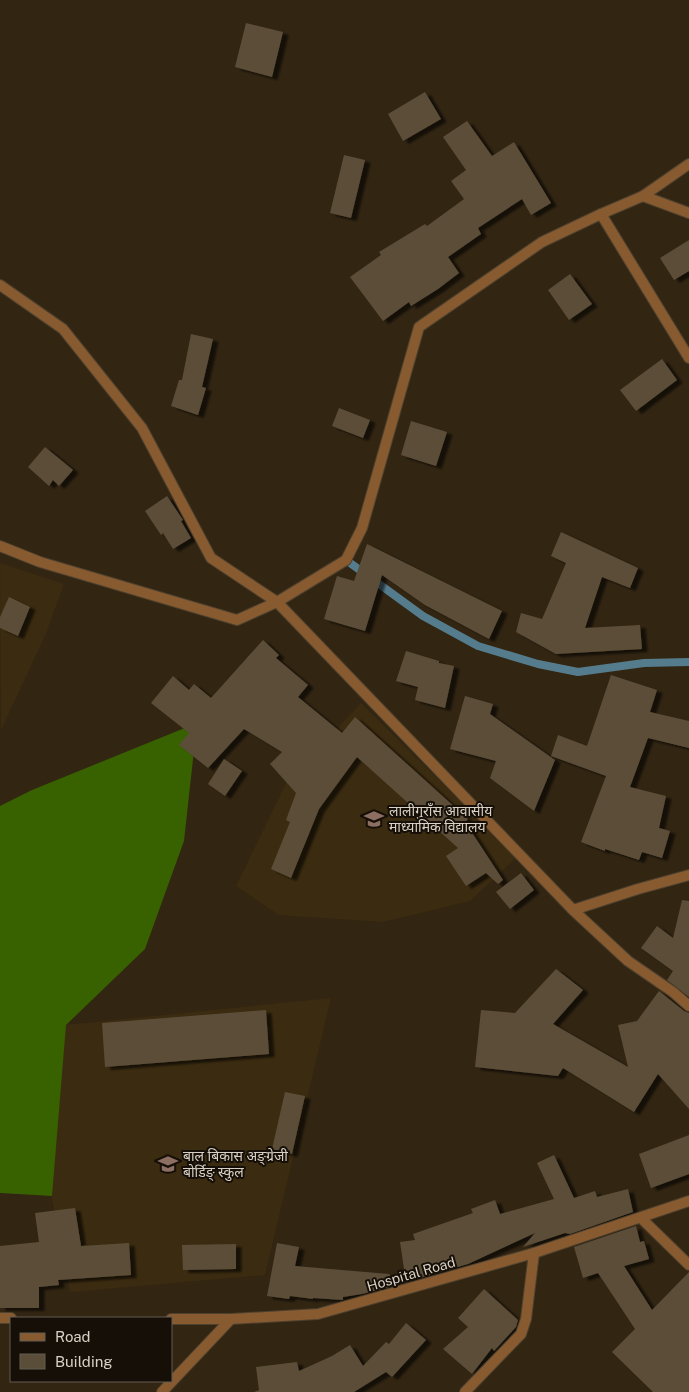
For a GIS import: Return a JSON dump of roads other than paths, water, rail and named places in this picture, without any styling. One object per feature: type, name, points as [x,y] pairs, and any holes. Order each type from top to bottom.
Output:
[{"type":"street","points":[[0,546],[40,562],[237,620],[277,602],[346,560],[362,528],[419,327],[542,242],[643,196],[689,164]]},
{"type":"street","points":[[643,196],[689,213]]},
{"type":"street","points":[[601,214],[689,358]]},
{"type":"street","points":[[0,285],[63,329],[142,428],[211,558],[277,602],[573,910],[628,961],[673,992],[689,1006]]},
{"type":"street","points":[[573,910],[689,875]]},
{"type":"street","name":"Hospital Road","points":[[172,1319],[231,1319],[318,1314],[534,1253],[689,1201]]},
{"type":"street","points":[[641,1218],[689,1264]]},
{"type":"street","points":[[465,1392],[521,1334],[526,1319],[534,1253]]},
{"type":"street","points":[[172,1381],[231,1319]]},
{"type":"street","points":[[162,1392],[171,1382]]},
{"type":"waterway","points":[[346,560],[423,616],[478,646],[538,664],[578,672],[644,663],[689,662]]},
{"type":"place","name":"लालीगुराँस आवासीय माध्यामिक विद्यालय","points":[[374,819]]},
{"type":"place","name":"बाल बिकास अङ्ग्रेजी बोर्डिङ् स्कुल","points":[[168,1164]]}]
